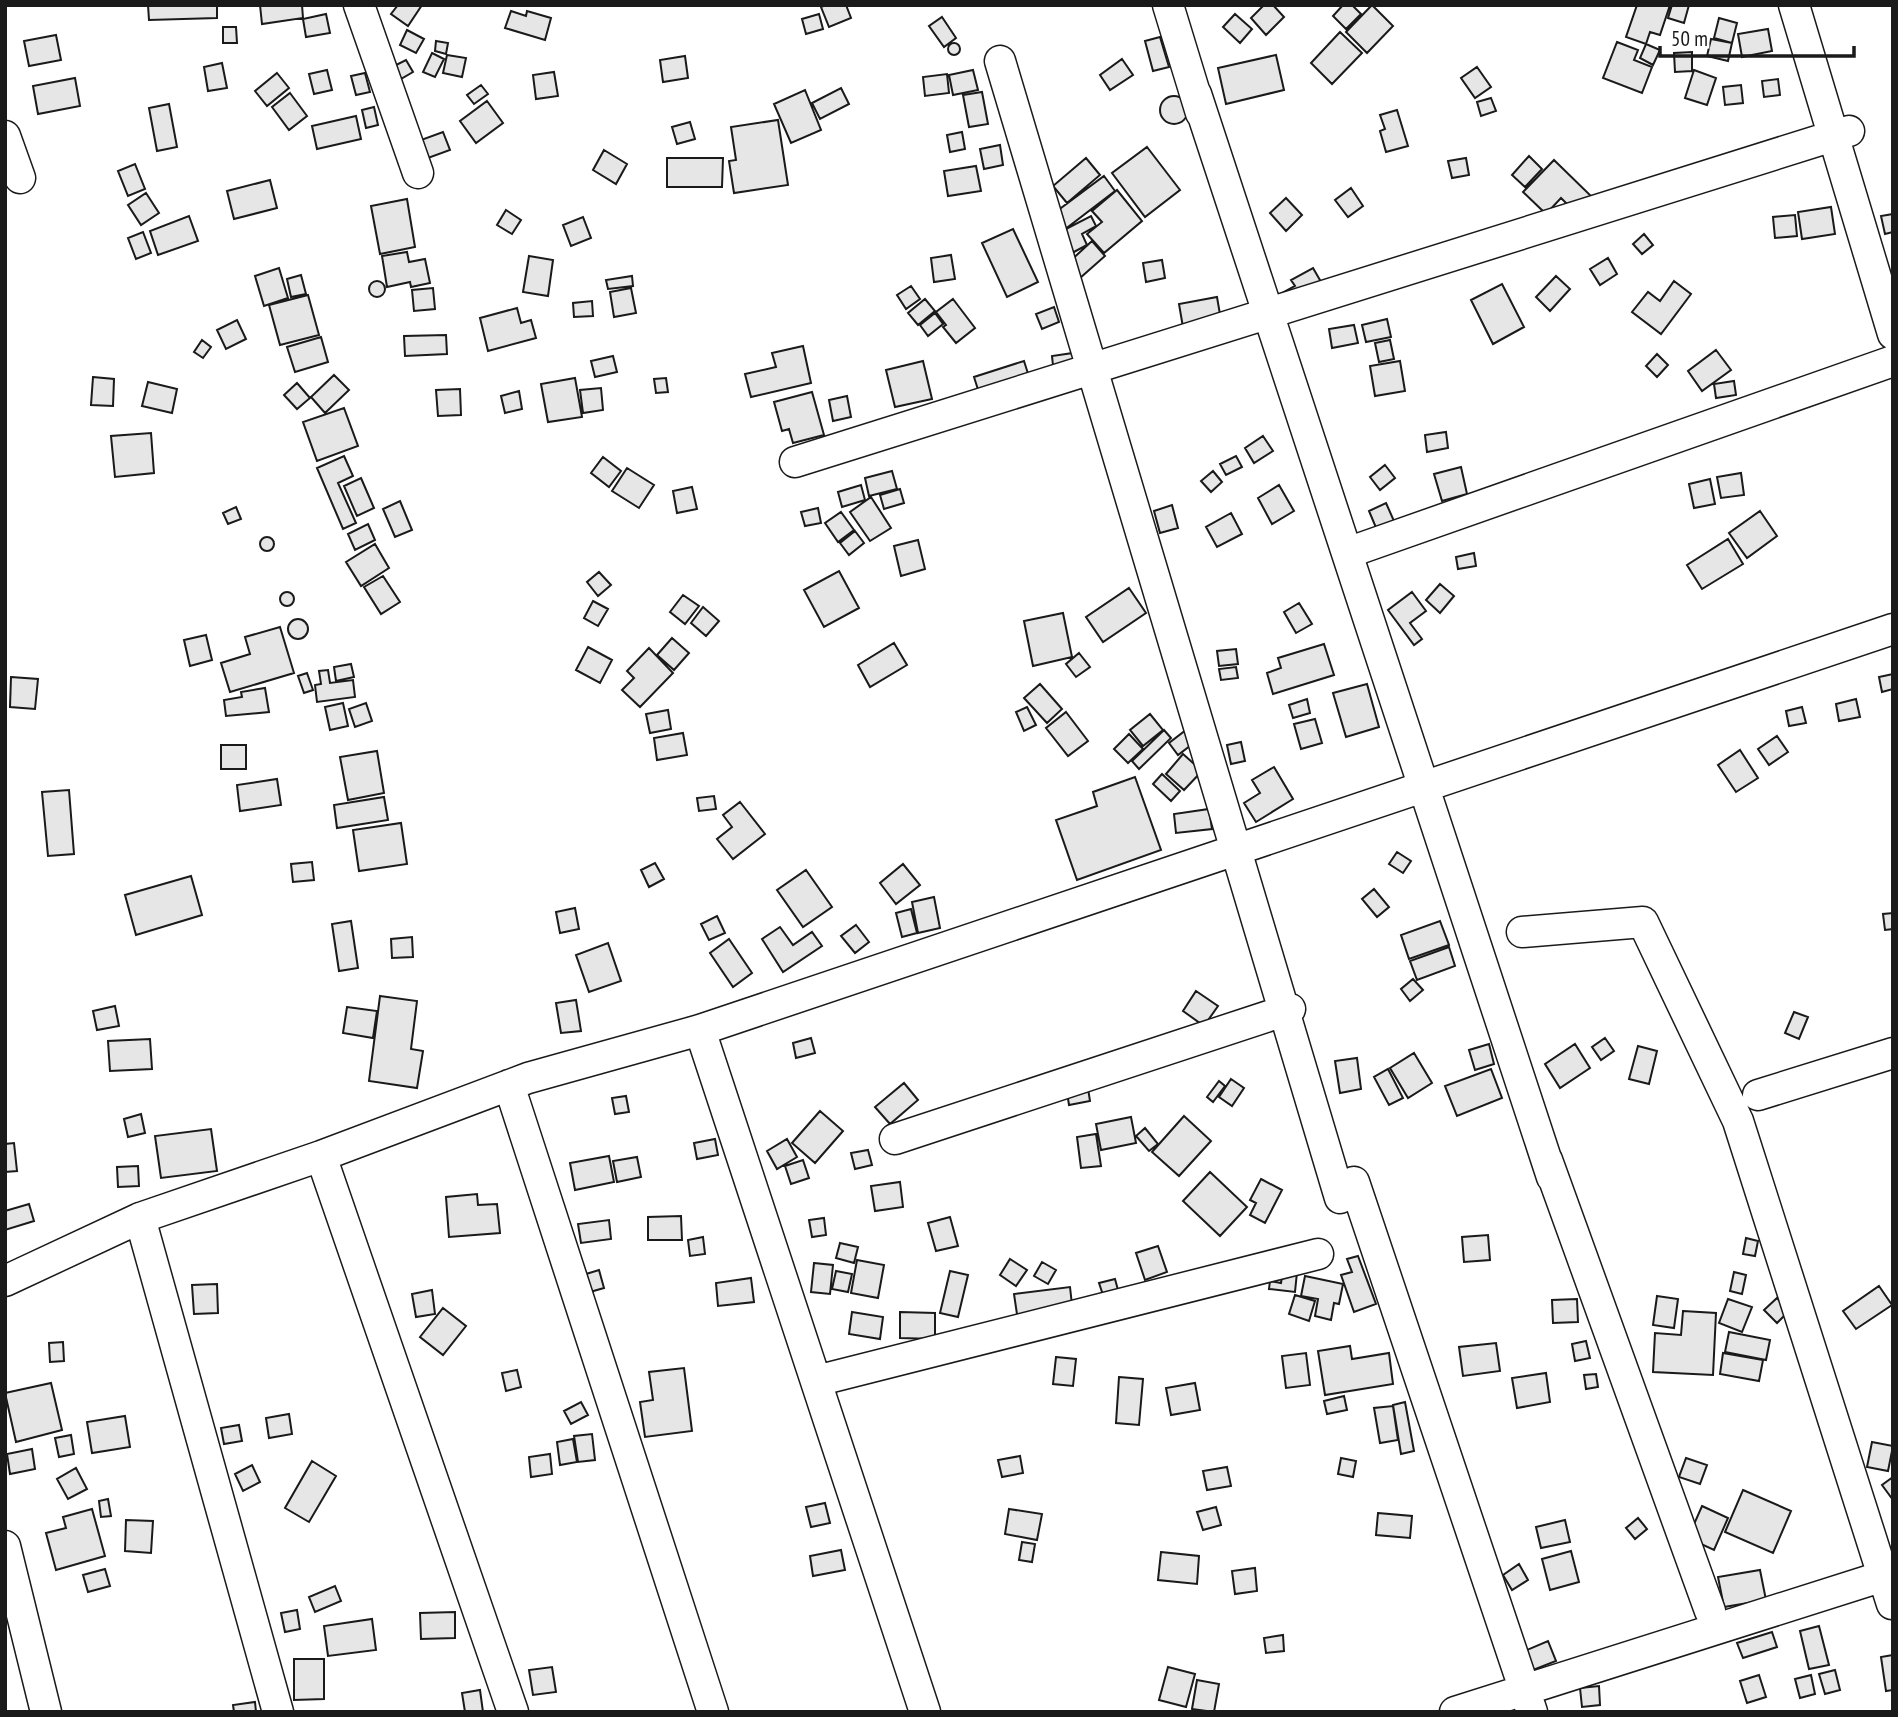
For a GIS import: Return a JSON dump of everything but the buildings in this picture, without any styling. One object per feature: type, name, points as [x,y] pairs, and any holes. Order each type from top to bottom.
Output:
[{"type":"street","points":[[359,5],[418,173]]},
{"type":"street","points":[[1168,5],[1208,133]]},
{"type":"street","points":[[1794,5],[1893,334]]},
{"type":"street","points":[[1000,61],[1347,1190],[1532,1712]]},
{"type":"street","points":[[1196,94],[1548,1165],[1710,1611]]},
{"type":"street","points":[[795,462],[1849,131]]},
{"type":"street","points":[[5,136],[20,178]]},
{"type":"street","points":[[1347,553],[1893,360]]},
{"type":"street","points":[[5,1281],[140,1218],[321,1156],[509,1085],[701,1030],[1893,629]]},
{"type":"street","points":[[1522,932],[1643,922],[1738,1121],[1892,1604]]},
{"type":"street","points":[[895,1139],[1290,1009]]},
{"type":"street","points":[[701,1030],[925,1712]]},
{"type":"street","points":[[1758,1095],[1893,1052]]},
{"type":"street","points":[[509,1085],[713,1712]]},
{"type":"street","points":[[321,1156],[513,1712]]},
{"type":"street","points":[[140,1218],[278,1712]]},
{"type":"street","points":[[816,1381],[1318,1254]]},
{"type":"street","points":[[5,1546],[46,1712]]},
{"type":"street","points":[[1455,1712],[1893,1573]]}]
